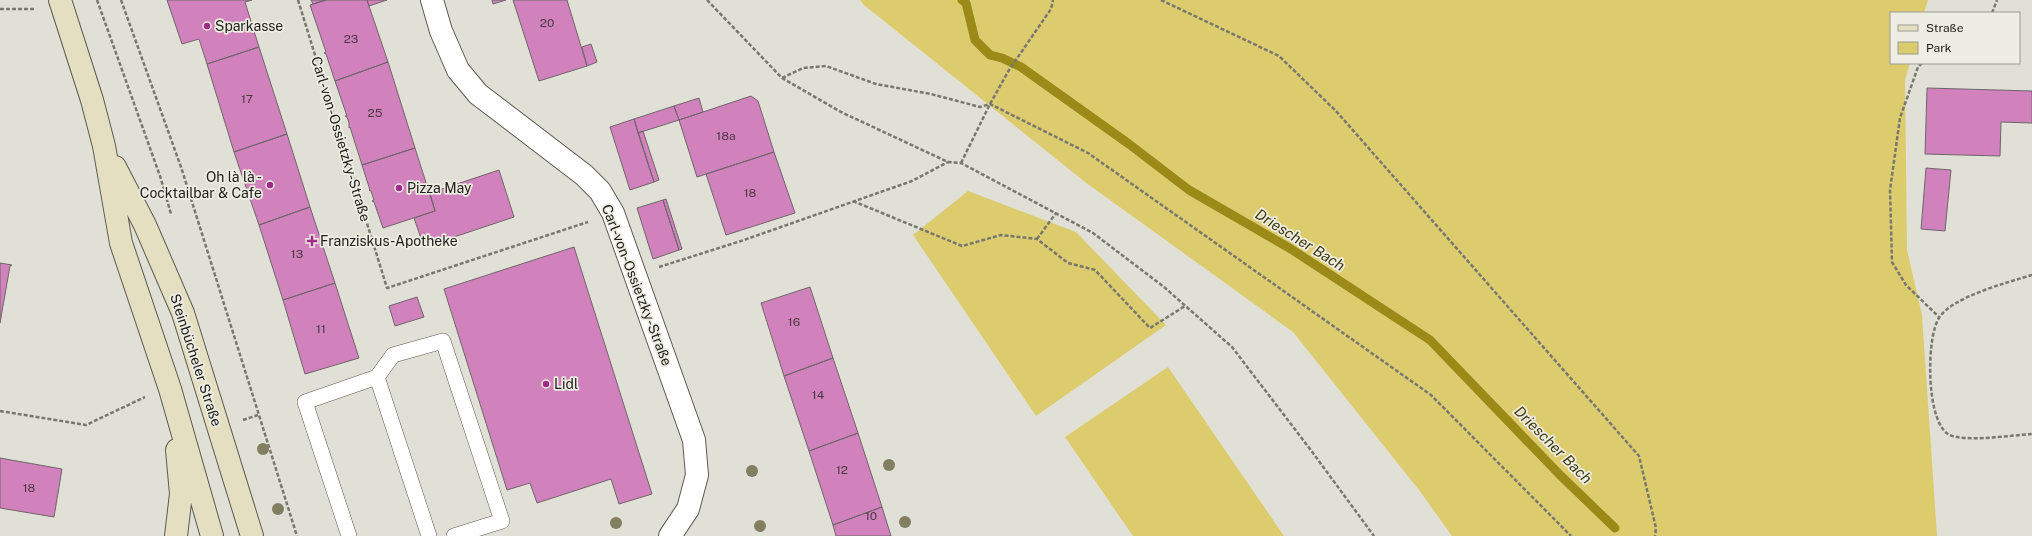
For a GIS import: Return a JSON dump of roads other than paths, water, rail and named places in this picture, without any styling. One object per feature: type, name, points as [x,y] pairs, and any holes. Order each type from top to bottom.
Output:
[{"type":"street","name":"Steinbücheler Straße","points":[[60,0],[92,100],[104,146],[121,243],[171,393],[212,536]]},
{"type":"street","name":"Carl-von-Ossietzky-Straße","points":[[432,0],[441,31],[458,70],[478,94],[584,175],[600,191],[613,213],[694,440],[697,475],[688,509],[670,536]]},
{"type":"street","name":"Steinbücheler Straße","points":[[104,146],[144,225],[183,313],[252,536]]},
{"type":"street","name":"Steinbücheler Straße","points":[[171,393],[181,494],[176,536]]},
{"type":"lane","points":[[349,536],[305,402],[377,377],[393,355],[443,341],[502,521],[454,536]]},
{"type":"lane","points":[[377,377],[429,536]]},
{"type":"waterway","name":"Driescher Bach","points":[[962,0],[966,3],[975,40],[990,55],[1002,58],[1021,67],[1129,144],[1189,190],[1291,249],[1430,340],[1560,475],[1615,528]]},
{"type":"place","name":"Sparkasse","points":[[207,26]]},
{"type":"place","name":"Oh là là - Cocktailbar & Cafe","points":[[270,185]]},
{"type":"place","name":"Pizza May","points":[[399,188]]},
{"type":"place","name":"Franziskus-Apotheke","points":[[312,241]]},
{"type":"place","name":"Lidl","points":[[546,384]]}]
